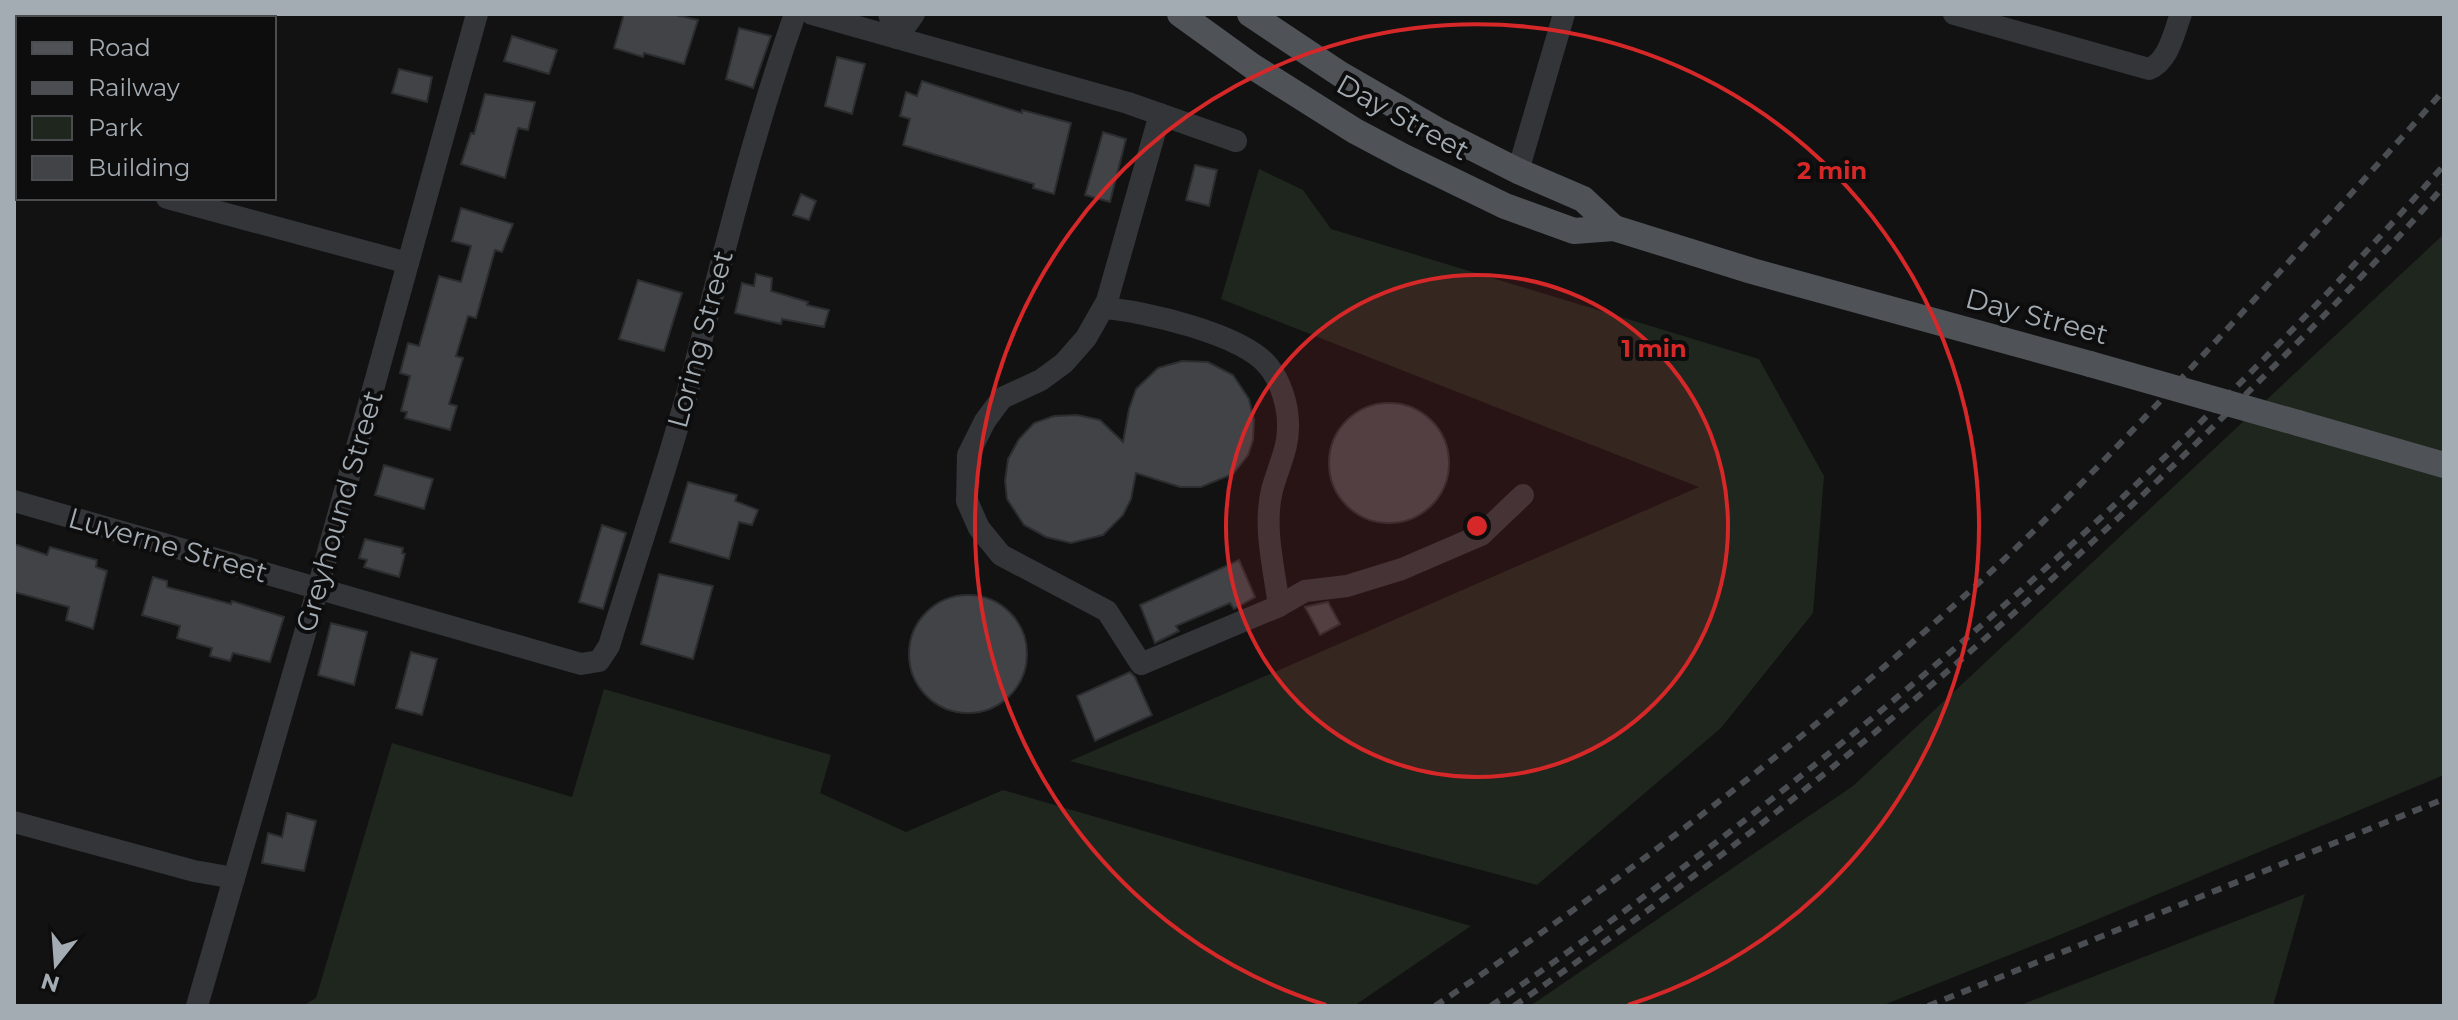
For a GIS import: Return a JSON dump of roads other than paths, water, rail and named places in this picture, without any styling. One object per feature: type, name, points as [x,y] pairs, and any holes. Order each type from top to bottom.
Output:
[{"type":"main road","name":"Day Street","points":[[1180,14],[1307,102],[1392,151],[1505,206],[1574,231],[1614,228],[1752,271],[2444,465]]},
{"type":"main road","name":"Day Street","points":[[1250,14],[1376,96],[1518,171],[1583,199],[1614,228]]},
{"type":"street","name":"Greyhound Street","points":[[197,1006],[318,588],[477,14]]},
{"type":"street","name":"Loring Street","points":[[599,661],[609,646],[672,444],[715,279],[795,14]]},
{"type":"street","points":[[812,14],[1160,114],[1236,141]]},
{"type":"street","points":[[889,14],[897,38]]},
{"type":"street","points":[[897,38],[914,14]]},
{"type":"street","points":[[1518,171],[1564,14]]},
{"type":"street","points":[[1954,14],[2149,69],[2158,65],[2181,14]]},
{"type":"street","points":[[1160,114],[1104,308],[1086,338],[1064,363],[1041,380],[1002,398],[985,421],[968,455],[967,501],[979,528],[1001,555],[1107,611],[1141,664],[1279,606],[1305,591],[1347,586],[1402,569],[1481,535],[1523,495]]},
{"type":"street","points":[[174,200],[408,263]]},
{"type":"street","points":[[1104,308],[1179,323],[1237,342],[1269,366],[1285,399],[1288,424],[1286,450],[1272,491],[1269,533],[1279,606]]},
{"type":"street","name":"Luverne Street","points":[[14,501],[581,664],[599,661]]},
{"type":"street","points":[[14,822],[194,871],[234,878]]},
{"type":"railway","points":[[1435,1006],[1578,907],[1717,803],[1852,694],[1982,580],[2146,416],[2444,90]]},
{"type":"railway","points":[[1491,1006],[1621,914],[1748,818],[1993,615],[2111,508],[2226,397],[2337,283],[2444,165]]},
{"type":"railway","points":[[1514,1006],[1792,800],[1970,652],[2224,416],[2336,303],[2444,186]]},
{"type":"railway","points":[[1928,1006],[2444,799]]}]
